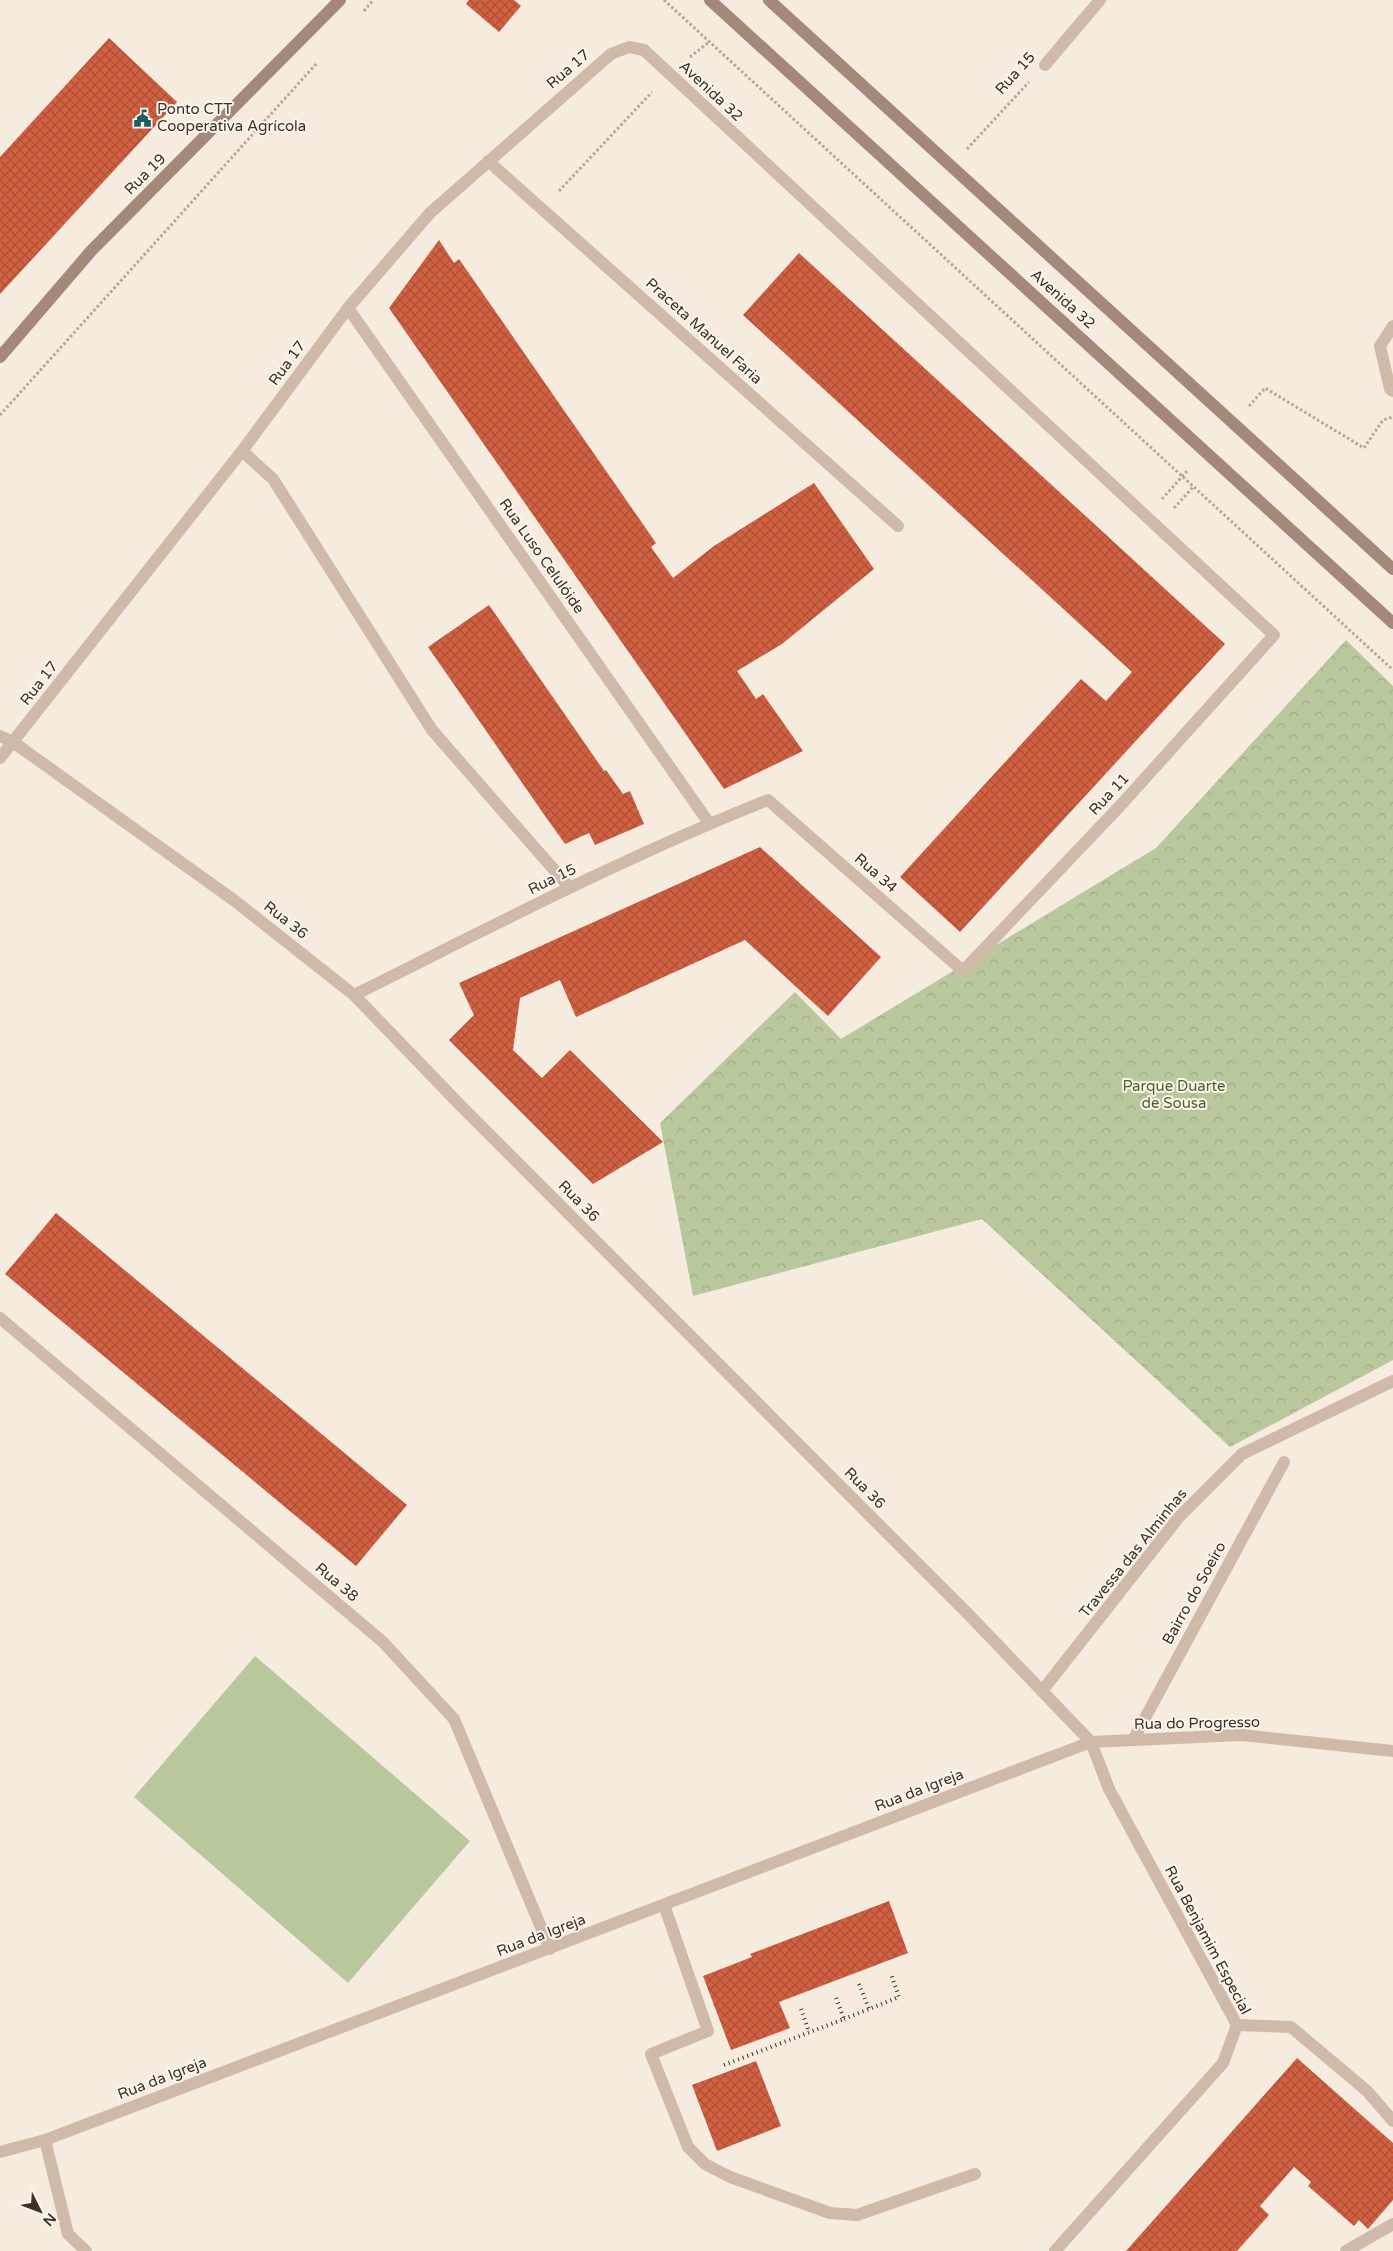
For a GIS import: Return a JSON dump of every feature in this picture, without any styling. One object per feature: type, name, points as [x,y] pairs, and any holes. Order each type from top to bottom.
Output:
[{"type":"main road","name":"Rua 19","points":[[0,357],[91,251],[340,0]]},
{"type":"main road","name":"Avenida 32","points":[[710,0],[1393,623]]},
{"type":"main road","name":"Avenida 32","points":[[770,0],[1393,569]]},
{"type":"street","name":"Rua 15","points":[[1045,65],[1100,0]]},
{"type":"street","name":"Avenida 32","points":[[629,46],[644,50],[1274,635]]},
{"type":"street","name":"Rua 17","points":[[0,758],[242,451],[348,308],[430,213],[610,54],[629,46]]},
{"type":"street","name":"Praceta Manuel Faria","points":[[488,161],[898,526]]},
{"type":"street","name":"Rua Luso Celulóide","points":[[348,308],[710,823]]},
{"type":"street","points":[[1393,326],[1380,346],[1390,388],[1393,391]]},
{"type":"street","points":[[242,451],[273,479],[432,730],[570,888]]},
{"type":"street","name":"Rua 11","points":[[963,971],[1120,806],[1274,635]]},
{"type":"street","name":"Rua 36","points":[[0,736],[13,742],[235,901],[374,1013],[469,1114],[970,1616],[1091,1742]]},
{"type":"street","name":"Rua 15","points":[[354,995],[570,888],[710,823],[768,800]]},
{"type":"street","name":"Rua 34","points":[[768,800],[963,971]]},
{"type":"street","name":"Rua 38","points":[[0,1318],[382,1642],[454,1719],[550,1949]]},
{"type":"street","name":"Travessa das Alminhas","points":[[1042,1691],[1179,1517],[1242,1454],[1393,1380]]},
{"type":"street","name":"Bairro do Soeiro","points":[[1133,1740],[1284,1462]]},
{"type":"street","name":"Rua do Progresso","points":[[1091,1742],[1242,1735],[1393,1751]]},
{"type":"street","name":"Rua da Igreja","points":[[0,2152],[45,2140],[1091,1742]]},
{"type":"street","name":"Rua Benjamim Especial","points":[[1055,2251],[1223,2064],[1237,2025],[1109,1789],[1091,1742]]},
{"type":"street","points":[[664,1905],[708,2031],[651,2054],[688,2147],[705,2164],[730,2177],[830,2213],[857,2215],[975,2174]]},
{"type":"street","points":[[1237,2025],[1291,2027],[1367,2091],[1393,2121]]},
{"type":"street","points":[[45,2140],[68,2234],[86,2251]]},
{"type":"street","points":[[1346,2251],[1393,2224]]},
{"type":"path","points":[[360,15],[373,0]]},
{"type":"path","points":[[664,0],[1393,670]]},
{"type":"path","points":[[542,209],[670,75],[708,42]]},
{"type":"path","points":[[0,415],[320,59]]},
{"type":"path","name":"Rua 15","points":[[952,166],[1045,65]]},
{"type":"green space","name":"Parque Duarte de Sousa","points":[[1346,640],[1393,686],[1393,1360],[1230,1447],[982,1219],[693,1296],[660,1123],[795,992],[841,1039],[1156,848]]},
{"type":"green space","points":[[255,1656],[470,1841],[348,1983],[134,1797]]},
{"type":"building","points":[[469,0],[514,0],[521,6],[499,32],[466,4]]},
{"type":"building","points":[[109,38],[177,102],[0,294],[0,157]]},
{"type":"building","points":[[439,240],[454,263],[459,259],[656,543],[651,547],[673,578],[714,546],[814,483],[874,569],[782,644],[737,671],[756,699],[763,694],[803,751],[724,789],[389,308]]},
{"type":"building","points":[[799,253],[1225,644],[960,932],[900,877],[1081,679],[1106,701],[1132,672],[743,315]]},
{"type":"building","points":[[489,605],[604,771],[606,770],[623,794],[630,791],[644,824],[595,845],[589,833],[565,844],[543,813],[428,647]]},
{"type":"building","points":[[760,847],[881,957],[828,1016],[745,940],[576,1017],[560,980],[520,998],[513,1050],[542,1078],[570,1050],[663,1142],[593,1184],[449,1040],[474,1015],[459,983]]},
{"type":"building","points":[[56,1213],[407,1505],[356,1566],[5,1274]]},
{"type":"building","points":[[889,1901],[908,1953],[779,2002],[790,2028],[731,2050],[703,1976],[752,1957],[750,1954]]},
{"type":"building","points":[[1297,2058],[1393,2143],[1393,2200],[1368,2229],[1359,2220],[1354,2226],[1308,2186],[1311,2182],[1294,2167],[1260,2206],[1269,2215],[1237,2251],[1126,2251]]},
{"type":"building","points":[[756,2061],[781,2126],[717,2151],[692,2085]]},
{"type":"railway","points":[[844,2019],[899,1997],[891,1974]]},
{"type":"railway","points":[[859,1984],[869,2009]]},
{"type":"railway","points":[[724,2065],[844,2019],[835,1995]]},
{"type":"railway","points":[[801,2009],[809,2032]]},
{"type":"place","name":"Ponto CTT Cooperativa Agrícola","points":[[143,118]]}]
